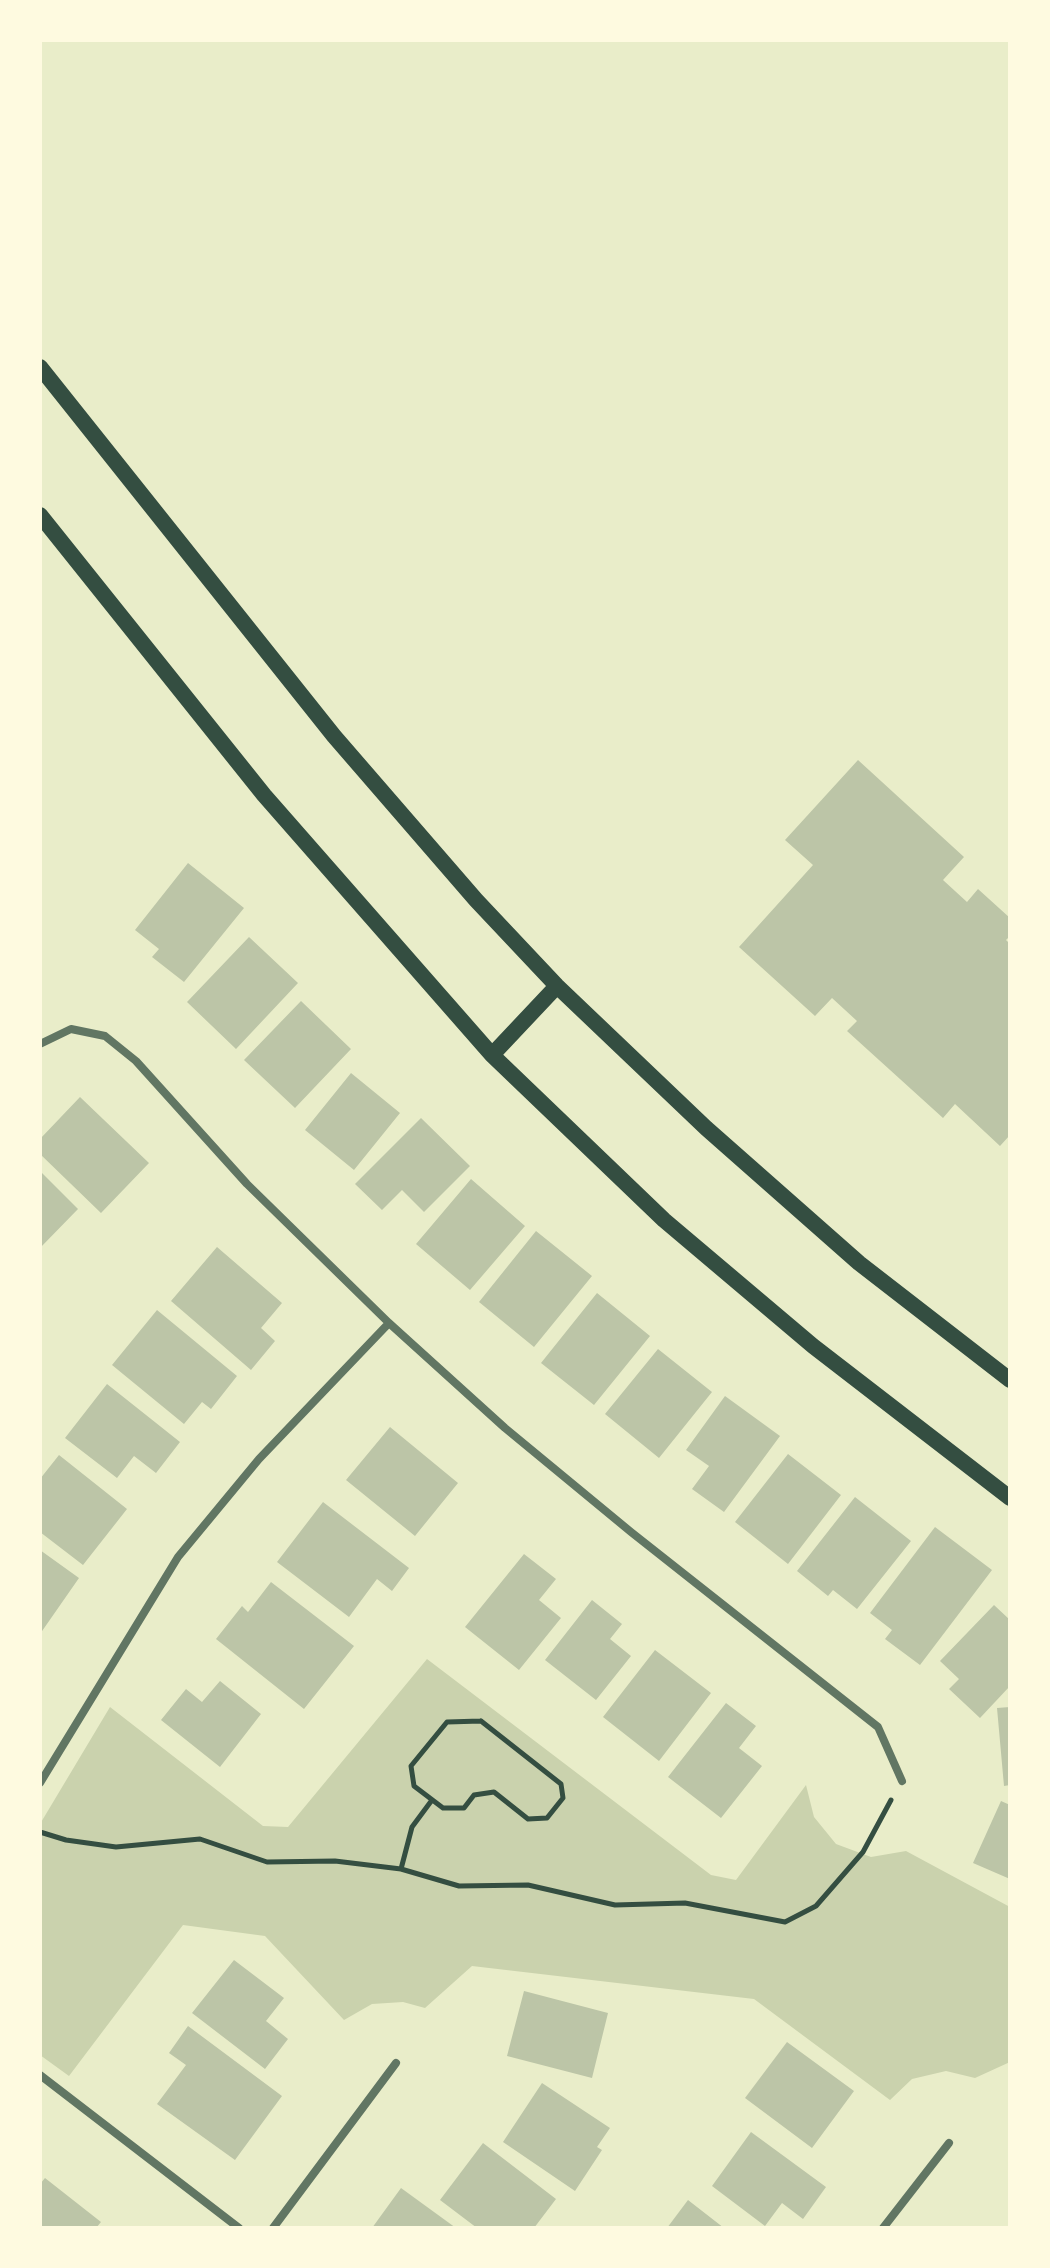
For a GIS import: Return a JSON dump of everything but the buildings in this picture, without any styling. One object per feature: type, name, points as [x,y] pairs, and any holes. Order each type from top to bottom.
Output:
[{"type":"main road","points":[[40,367],[334,736],[476,900],[557,986],[694,1117],[859,1263],[1010,1380]]},
{"type":"main road","points":[[40,515],[264,795],[492,1055],[676,1230],[813,1346],[1010,1498]]},
{"type":"main road","points":[[492,1055],[557,986]]},
{"type":"street","points":[[40,1044],[71,1029],[105,1036],[136,1061],[247,1184],[389,1323],[505,1428],[878,1727],[902,1781]]},
{"type":"street","points":[[40,1783],[178,1557],[259,1459],[389,1323]]},
{"type":"street","points":[[273,2228],[396,2063]]},
{"type":"street","points":[[40,2075],[239,2228]]},
{"type":"street","points":[[883,2228],[949,2143]]},
{"type":"path","points":[[481,1721],[561,1784],[563,1798],[547,1818],[528,1819],[494,1792],[474,1795],[464,1808],[443,1808],[432,1800],[414,1786],[411,1766],[447,1722],[481,1721]]},
{"type":"path","points":[[40,1832],[66,1840],[116,1847],[200,1839],[267,1862],[335,1861],[401,1869],[459,1886],[528,1885],[615,1905],[685,1903],[785,1922],[816,1906],[863,1852],[902,1781]]},
{"type":"path","points":[[401,1869],[412,1827],[432,1800]]},
{"type":"green space","points":[[427,1659],[711,1875],[736,1880],[806,1785],[814,1817],[836,1844],[871,1857],[906,1851],[1010,1907],[1010,2062],[975,2078],[946,2071],[912,2079],[890,2100],[754,1999],[472,1966],[425,2008],[403,2002],[372,2004],[344,2020],[265,1936],[183,1925],[69,2076],[40,2055],[40,1824],[110,1707],[263,1826],[288,1827]]}]
